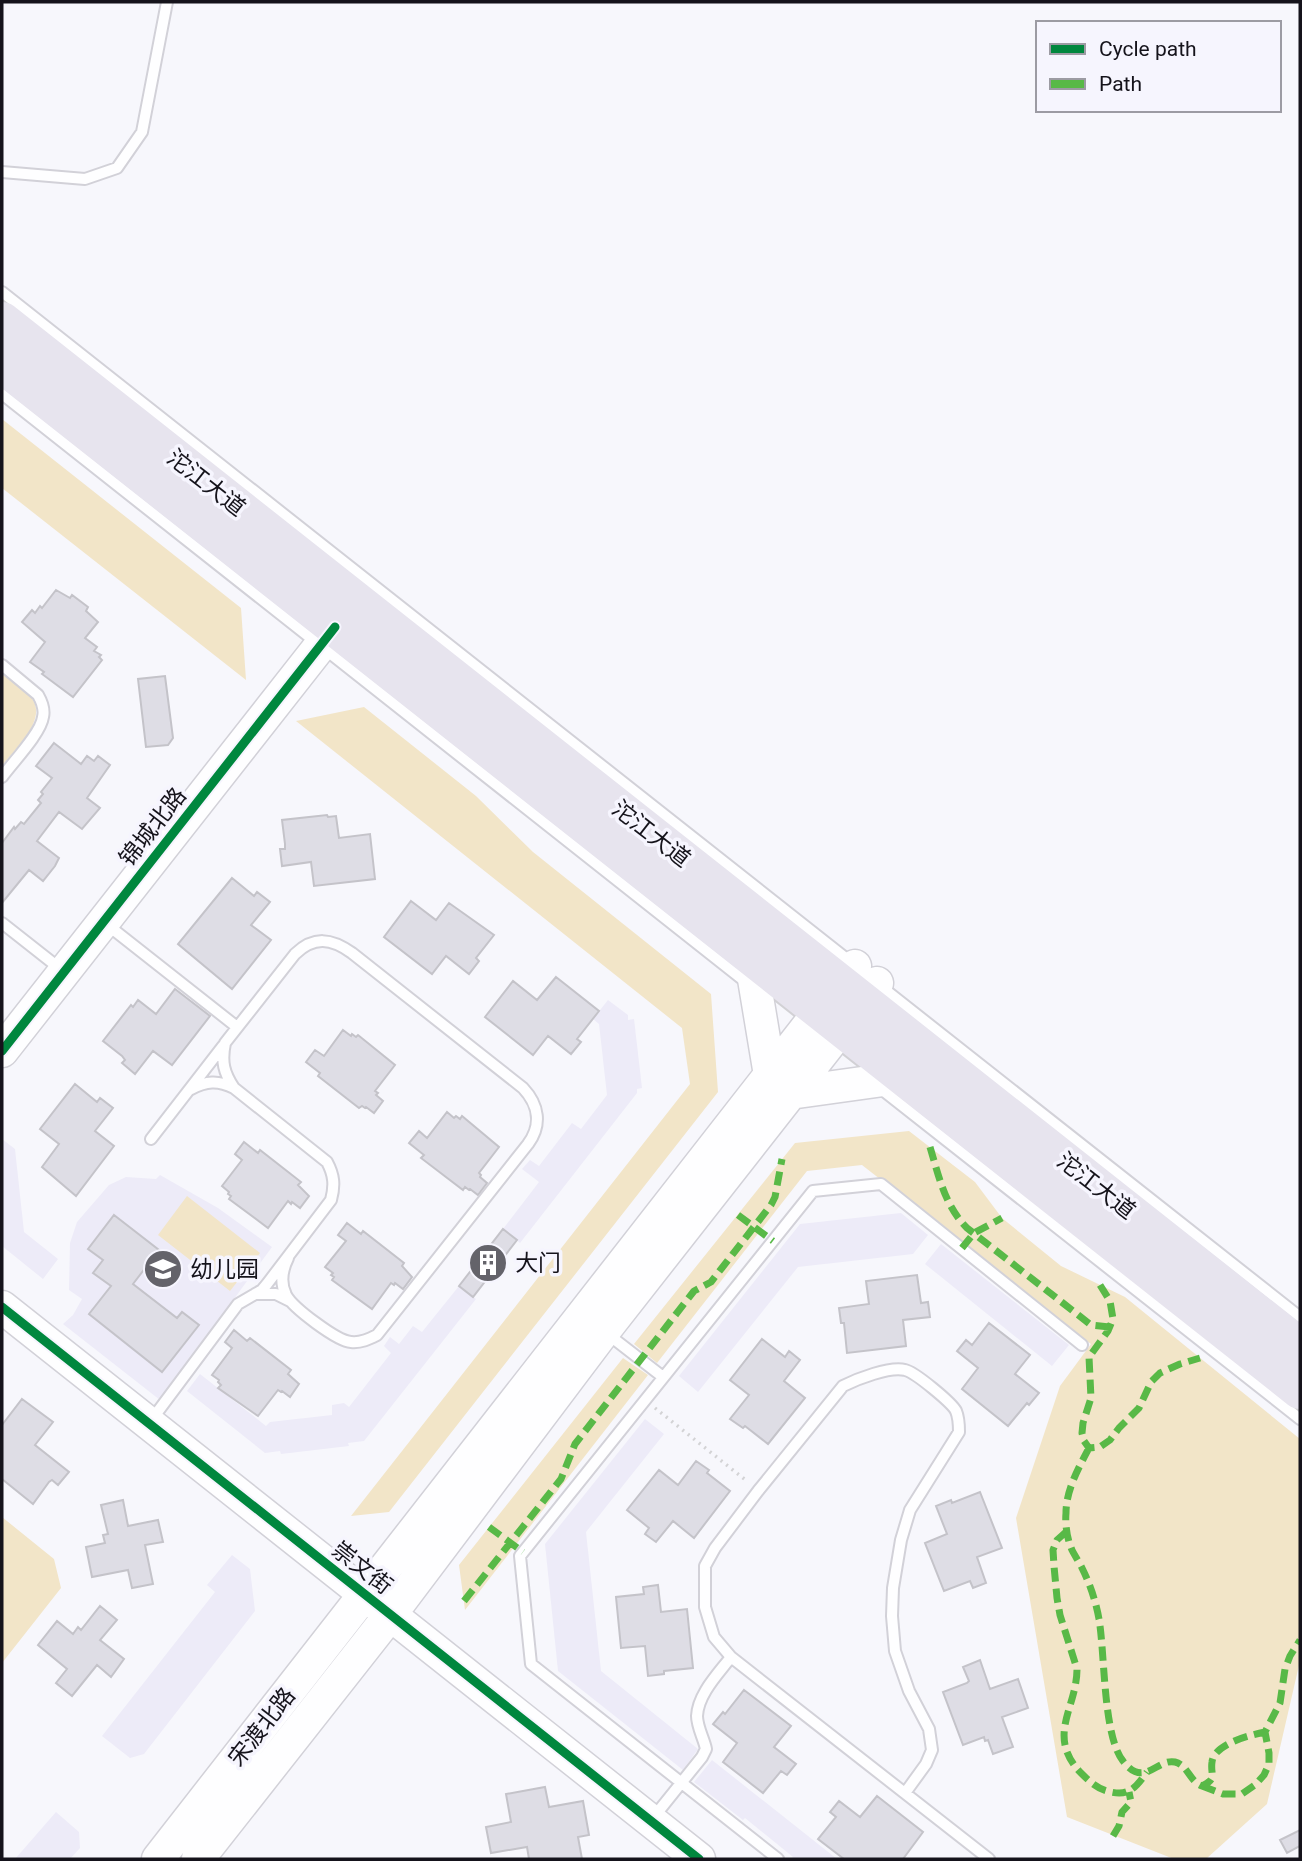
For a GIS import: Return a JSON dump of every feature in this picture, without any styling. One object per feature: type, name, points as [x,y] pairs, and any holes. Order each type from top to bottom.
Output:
[{"type":"highway","name":"沱江大道","points":[[2,321],[850,995],[1300,1347]]},
{"type":"highway","name":"沱江大道","points":[[2,364],[328,636],[753,972],[850,995]]},
{"type":"highway","name":"沱江大道","points":[[850,995],[888,1080],[1300,1390]]},
{"type":"main road","name":"锦城北路","points":[[2,1051],[328,636]]},
{"type":"main road","points":[[753,972],[780,1084]]},
{"type":"main road","points":[[780,1084],[850,995]]},
{"type":"main road","points":[[780,1084],[888,1080]]},
{"type":"main road","name":"宋渡北路","points":[[198,1859],[390,1615],[604,1331],[780,1084]]},
{"type":"main road","name":"宋渡北路","points":[[158,1859],[365,1595],[780,1084]]},
{"type":"main road","name":"崇文街","points":[[2,1307],[699,1859]]},
{"type":"lane","points":[[2,173],[85,180],[117,168],[142,132],[167,2]]},
{"type":"lane","points":[[2,292],[850,995],[1300,1317]]},
{"type":"lane","points":[[2,394],[328,636]]},
{"type":"lane","points":[[2,665],[38,695],[44,714],[37,731],[2,776]]},
{"type":"lane","points":[[103,922],[237,1027]]},
{"type":"lane","points":[[2,923],[64,972]]},
{"type":"lane","points":[[151,1139],[295,954],[302,947],[319,941],[336,943],[352,953],[523,1088],[535,1104],[537,1114],[533,1137],[377,1335],[362,1342],[345,1341],[329,1333],[292,1303],[276,1294],[255,1294]]},
{"type":"lane","points":[[225,1043],[223,1065],[234,1088]]},
{"type":"lane","points":[[888,1080],[1300,1419]]},
{"type":"lane","points":[[149,1423],[238,1304],[267,1284],[288,1258],[331,1200],[334,1190],[332,1171],[327,1162],[234,1088],[225,1083],[209,1082],[187,1092]]},
{"type":"lane","points":[[778,1859],[531,1664],[520,1556],[813,1191],[881,1184],[1082,1345]]},
{"type":"lane","points":[[288,1258],[282,1273],[287,1296],[292,1303]]},
{"type":"lane","points":[[604,1331],[663,1377]]},
{"type":"lane","points":[[905,1793],[926,1764],[932,1750],[929,1729],[909,1691],[895,1651],[893,1588],[901,1540],[910,1510],[959,1432],[959,1420],[954,1408],[905,1369],[879,1372],[843,1386],[758,1490],[715,1548],[705,1566],[705,1607],[714,1637],[731,1657],[989,1859]]},
{"type":"lane","points":[[651,1821],[706,1749],[697,1718],[699,1707],[706,1691],[731,1657]]},
{"type":"path","points":[[645,1400],[758,1490]]},
{"type":"shaded area","points":[[2,419],[241,608],[246,680],[2,488]]},
{"type":"shaded area","points":[[2,672],[28,693],[35,706],[36,715],[22,742],[2,766]]},
{"type":"shaded area","points":[[364,707],[476,796],[533,852],[711,994],[718,1092],[389,1512],[351,1516],[690,1084],[682,1028],[296,721]]},
{"type":"shaded area","points":[[608,1000],[628,1015],[628,1020],[634,1019],[642,1088],[637,1089],[637,1093],[520,1243],[503,1229],[539,1182],[522,1169],[530,1160],[539,1166],[572,1123],[581,1129],[607,1095],[599,1024],[593,1019]]},
{"type":"shaded area","points":[[909,1131],[975,1182],[1002,1218],[1061,1266],[1125,1297],[1300,1439],[1300,1661],[1267,1804],[1206,1859],[1174,1859],[1067,1817],[1016,1518],[1060,1386],[1091,1344],[862,1165],[807,1171],[657,1363],[634,1344],[795,1143]]},
{"type":"shaded area","points":[[2,1139],[15,1149],[24,1232],[58,1259],[43,1279],[2,1246]]},
{"type":"shaded area","name":"幼儿园","points":[[160,1175],[218,1208],[272,1247],[160,1400],[63,1324],[73,1315],[82,1299],[69,1290],[70,1243],[77,1222],[109,1185],[126,1177],[156,1179]]},
{"type":"shaded area","points":[[187,1196],[260,1253],[230,1291],[158,1235]]},
{"type":"shaded area","points":[[901,1213],[928,1235],[913,1254],[798,1267],[698,1392],[679,1376],[800,1224]]},
{"type":"shaded area","points":[[941,1244],[1069,1345],[1052,1366],[925,1264]]},
{"type":"shaded area","points":[[459,1286],[476,1299],[364,1441],[348,1443],[349,1446],[281,1454],[280,1451],[265,1453],[187,1391],[200,1374],[266,1426],[270,1422],[332,1415],[332,1405],[344,1403],[349,1407],[391,1353],[384,1346],[390,1337],[399,1344],[413,1326],[422,1332]]},
{"type":"shaded area","points":[[623,1358],[648,1375],[465,1610],[459,1565]]},
{"type":"shaded area","points":[[645,1419],[664,1434],[586,1532],[601,1671],[698,1749],[683,1770],[558,1671],[545,1544]]},
{"type":"shaded area","points":[[2,1517],[54,1559],[61,1588],[2,1663]]},
{"type":"shaded area","points":[[232,1555],[250,1569],[255,1611],[144,1754],[130,1758],[102,1736],[215,1592],[207,1585]]},
{"type":"shaded area","points":[[712,1760],[837,1859],[791,1859],[793,1857],[745,1818],[743,1820],[694,1782]]},
{"type":"shaded area","points":[[56,1812],[79,1832],[80,1848],[70,1859],[15,1859]]},
{"type":"building","points":[[56,590],[70,598],[72,595],[88,607],[86,611],[98,622],[85,638],[97,647],[94,651],[101,655],[99,657],[102,660],[73,697],[30,662],[45,642],[22,622],[32,610],[35,613],[40,606],[42,608]]},
{"type":"building","points":[[165,676],[173,738],[168,745],[146,747],[138,679]]},
{"type":"building","points":[[54,743],[81,764],[87,756],[94,761],[98,756],[110,765],[87,798],[100,808],[82,829],[59,812],[37,841],[59,858],[55,866],[43,881],[29,870],[2,903],[2,843],[14,827],[15,829],[21,822],[24,824],[41,803],[38,800],[43,794],[41,792],[52,778],[36,766]]},
{"type":"building","points":[[336,816],[339,838],[370,834],[375,879],[314,886],[311,862],[282,866],[280,849],[285,849],[285,844],[282,820]]},
{"type":"building","points":[[232,878],[254,896],[257,892],[270,902],[251,925],[271,940],[232,989],[178,944]]},
{"type":"building","points":[[411,901],[436,920],[449,903],[494,935],[476,958],[479,961],[469,974],[446,956],[432,974],[384,937]]},
{"type":"building","points":[[556,977],[599,1011],[577,1039],[581,1042],[571,1054],[548,1036],[533,1055],[485,1017],[513,981],[537,1000]]},
{"type":"building","points":[[175,989],[210,1016],[172,1065],[153,1051],[135,1074],[122,1063],[125,1060],[122,1056],[103,1041],[131,1005],[133,1007],[138,1000],[156,1014]]},
{"type":"building","points":[[343,1030],[351,1036],[358,1035],[395,1065],[375,1091],[383,1101],[374,1113],[366,1107],[359,1108],[318,1076],[320,1073],[306,1062],[315,1050],[324,1056]]},
{"type":"building","points":[[75,1084],[97,1102],[100,1098],[113,1108],[95,1131],[114,1146],[76,1196],[42,1167],[59,1144],[40,1129]]},
{"type":"building","points":[[447,1112],[454,1118],[456,1116],[460,1119],[462,1116],[499,1147],[479,1173],[487,1183],[478,1195],[465,1187],[463,1190],[421,1158],[424,1155],[409,1143],[419,1131],[427,1138]]},
{"type":"building","points":[[244,1142],[258,1153],[260,1150],[301,1182],[298,1185],[309,1196],[300,1208],[288,1201],[268,1228],[229,1199],[229,1192],[222,1186],[242,1160],[235,1154]]},
{"type":"building","points":[[114,1215],[159,1250],[133,1284],[177,1318],[182,1312],[199,1325],[162,1372],[89,1314],[111,1286],[93,1273],[103,1260],[88,1249]]},
{"type":"building","points":[[347,1223],[361,1234],[363,1231],[404,1263],[402,1266],[412,1277],[403,1289],[391,1283],[372,1309],[332,1280],[333,1273],[325,1267],[346,1241],[338,1235]]},
{"type":"building","name":"大门","points":[[503,1229],[517,1240],[473,1297],[459,1286]]},
{"type":"building","points":[[917,1275],[921,1303],[928,1302],[930,1317],[903,1320],[906,1346],[847,1353],[844,1323],[841,1323],[839,1308],[869,1304],[866,1281]]},
{"type":"building","points":[[989,1323],[1030,1355],[1015,1374],[1039,1393],[1008,1426],[962,1389],[978,1368],[957,1351],[966,1340],[972,1345]]},
{"type":"building","points":[[234,1330],[247,1341],[250,1338],[291,1370],[288,1374],[299,1384],[290,1397],[278,1390],[258,1416],[218,1388],[221,1385],[219,1380],[212,1375],[232,1348],[225,1342]]},
{"type":"building","points":[[762,1339],[785,1357],[789,1351],[800,1360],[784,1381],[805,1398],[768,1444],[745,1426],[743,1428],[730,1419],[749,1395],[730,1380]]},
{"type":"building","points":[[22,1399],[53,1422],[35,1445],[69,1472],[58,1485],[52,1480],[49,1482],[33,1504],[2,1479],[2,1425]]},
{"type":"building","points":[[696,1461],[730,1491],[694,1538],[673,1521],[656,1542],[645,1534],[649,1528],[627,1510],[659,1470],[678,1485]]},
{"type":"building","points":[[980,1492],[1002,1548],[977,1557],[986,1583],[973,1588],[970,1581],[944,1591],[925,1543],[947,1534],[936,1506]]},
{"type":"building","points":[[123,1500],[128,1526],[158,1520],[163,1542],[145,1545],[153,1584],[132,1588],[128,1570],[92,1577],[86,1547],[105,1543],[103,1535],[108,1534],[101,1505]]},
{"type":"building","points":[[658,1585],[661,1612],[687,1609],[693,1668],[664,1671],[664,1674],[648,1676],[645,1646],[621,1648],[616,1597],[644,1594],[643,1587]]},
{"type":"building","points":[[100,1606],[117,1620],[100,1640],[124,1659],[111,1677],[97,1665],[72,1696],[56,1683],[67,1669],[38,1645],[57,1621],[73,1634],[78,1627],[81,1630]]},
{"type":"building","points":[[980,1660],[990,1689],[1018,1679],[1028,1708],[1002,1717],[1013,1747],[993,1754],[988,1740],[985,1741],[984,1737],[963,1745],[943,1692],[967,1683],[969,1681],[963,1667]]},
{"type":"building","points":[[744,1690],[791,1726],[774,1747],[796,1764],[787,1775],[781,1771],[763,1793],[723,1762],[737,1743],[713,1724],[723,1712],[725,1714]]},
{"type":"building","points":[[545,1787],[549,1807],[583,1801],[589,1835],[578,1837],[582,1859],[529,1859],[527,1847],[491,1853],[486,1827],[511,1822],[506,1794]]},
{"type":"building","points":[[877,1796],[923,1832],[903,1859],[844,1859],[818,1839],[836,1817],[830,1812],[839,1801],[860,1817]]},
{"type":"building","points":[[1300,1830],[1300,1846],[1287,1853],[1280,1840]]},
{"type":"marked path","points":[[930,1147],[948,1201],[967,1228],[1091,1325],[1110,1327]]},
{"type":"marked path","points":[[464,1601],[561,1479],[575,1444],[694,1291],[711,1282],[771,1205],[782,1159]]},
{"type":"marked path","points":[[738,1215],[773,1241]]},
{"type":"marked path","points":[[962,1248],[974,1233],[1002,1218]]},
{"type":"marked path","points":[[1100,1285],[1110,1301],[1113,1319],[1108,1331],[1089,1357],[1091,1398],[1082,1433],[1089,1448],[1100,1447],[1110,1440],[1139,1408],[1151,1382],[1160,1373],[1200,1358]]},
{"type":"marked path","points":[[1089,1448],[1071,1487],[1066,1527],[1070,1546],[1088,1580],[1096,1606],[1108,1714],[1116,1749],[1123,1761],[1131,1769],[1144,1773],[1162,1764],[1175,1762],[1183,1766],[1194,1781],[1202,1786],[1212,1778],[1212,1762],[1219,1750],[1234,1741],[1265,1732]]},
{"type":"marked path","points":[[489,1527],[523,1552]]},
{"type":"marked path","points":[[1067,1531],[1057,1540],[1053,1550],[1060,1615],[1077,1669],[1064,1733],[1065,1746],[1070,1759],[1080,1772],[1096,1786],[1107,1791],[1126,1792],[1139,1783],[1147,1772]]},
{"type":"marked path","points":[[1202,1786],[1223,1794],[1242,1794],[1264,1775],[1269,1764],[1265,1732],[1280,1703],[1285,1669],[1300,1640]]},
{"type":"marked path","points":[[1113,1836],[1119,1826],[1122,1812],[1131,1802],[1129,1792]]},
{"type":"cycle path","points":[[2,1051],[335,627]]},
{"type":"cycle path","points":[[2,1307],[699,1859]]},
{"type":"place","name":"大门","points":[[488,1263]]},
{"type":"place","name":"幼儿园","points":[[163,1269]]}]
